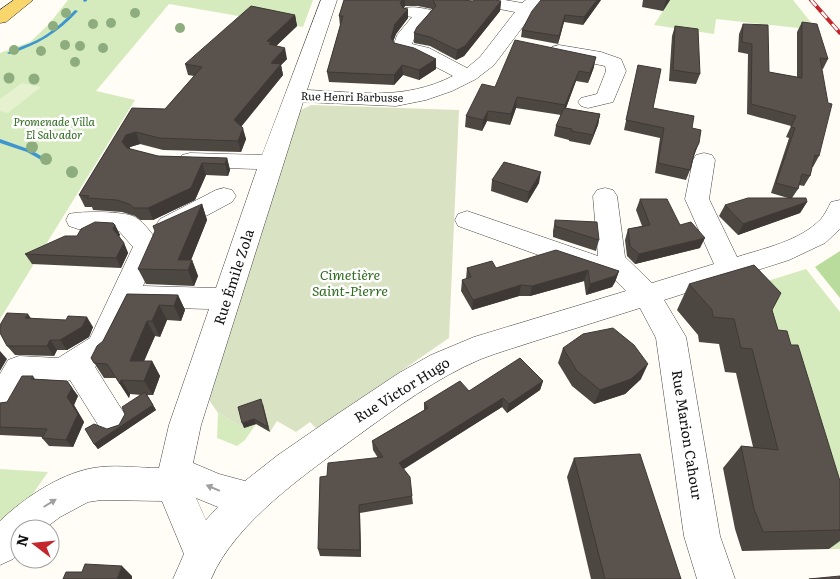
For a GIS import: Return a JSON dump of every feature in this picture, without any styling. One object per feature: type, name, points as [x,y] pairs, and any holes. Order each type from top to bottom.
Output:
[{"type":"main road","points":[[0,18],[24,0]]},
{"type":"street","name":"Rue Émile Zola","points":[[198,567],[175,483],[185,425],[271,162],[329,0]]},
{"type":"street","name":"Rue Henri Barbusse","points":[[474,1],[531,4]]},
{"type":"street","name":"Rue Henri Barbusse","points":[[294,96],[405,99],[433,92],[484,64],[531,4]]},
{"type":"street","points":[[411,12],[425,14],[406,35],[402,47],[422,52],[467,75]]},
{"type":"street","points":[[501,41],[601,58],[614,63],[616,71],[606,98],[588,102]]},
{"type":"street","points":[[172,159],[271,162]]},
{"type":"street","points":[[704,160],[697,199],[730,269]]},
{"type":"street","points":[[140,238],[190,216],[224,196]]},
{"type":"street","name":"Rue Marion Cahour","points":[[604,196],[612,260],[635,284],[671,337],[702,536],[716,579]]},
{"type":"street","name":"Rue Victor Hugo","points":[[198,567],[221,531],[250,500],[281,473],[380,402],[455,357],[635,284],[730,269],[780,253],[812,240],[832,222],[840,208]]},
{"type":"street","points":[[2,399],[19,369],[60,371],[76,364],[101,346],[126,296],[147,246],[126,223],[78,220]]},
{"type":"street","points":[[467,220],[635,284]]},
{"type":"street","points":[[126,296],[227,299]]},
{"type":"street","points":[[76,364],[111,418]]},
{"type":"street","points":[[0,546],[29,518],[47,504],[83,487],[100,483],[160,485],[193,479],[214,489],[250,500]]},
{"type":"green space","name":"Promenade Villa El Salvador","points":[[68,0],[313,0],[303,27],[169,4],[96,91],[135,100],[0,319],[0,53],[30,42],[49,24]]},
{"type":"green space","points":[[670,0],[793,0],[817,30],[716,19],[714,34],[654,25]]},
{"type":"green space","points":[[22,83],[41,87],[8,113],[0,111],[0,99]]},
{"type":"green space","name":"Cimetière Saint-Pierre","points":[[311,105],[459,110],[449,338],[317,429],[310,422],[296,432],[277,421],[270,432],[256,424],[244,428],[218,413],[207,397],[299,111]]},
{"type":"green space","points":[[840,251],[840,298],[815,267]]},
{"type":"green space","points":[[806,269],[840,312],[840,549],[829,549],[739,290]]},
{"type":"green space","points":[[218,413],[244,428],[256,424],[245,440],[237,446],[217,438]]},
{"type":"green space","points":[[0,469],[48,472],[30,498],[0,527]]},
{"type":"building","points":[[344,0],[402,0],[400,3],[403,8],[408,9],[395,24],[391,38],[394,43],[414,48],[436,59],[419,70],[402,65],[394,75],[327,72],[343,16],[339,16]]},
{"type":"building","points":[[433,0],[501,1],[465,46],[457,50],[430,37],[414,33],[436,6]]},
{"type":"building","points":[[541,0],[597,0],[584,17],[565,15],[559,36],[522,30],[532,11]]},
{"type":"building","points":[[251,6],[295,15],[267,41],[271,42],[269,44],[285,48],[271,63],[281,64],[234,120],[243,128],[238,141],[159,138],[136,132],[126,135],[122,142],[127,148],[158,156],[227,158],[225,164],[202,163],[191,188],[148,208],[134,208],[117,200],[87,198],[89,196],[79,195],[132,108],[165,109],[202,67],[185,64]]},
{"type":"building","points":[[802,22],[817,24],[828,59],[820,58],[828,103],[832,104],[819,156],[815,155],[810,176],[802,174],[798,189],[776,183],[795,128],[791,127],[796,116],[751,104],[752,44],[742,42],[743,24],[768,25],[769,72],[802,78]]},
{"type":"building","points":[[675,26],[698,29],[700,74],[673,70]]},
{"type":"building","points":[[515,40],[596,57],[590,73],[579,71],[565,105],[517,97],[511,114],[488,111],[483,120],[466,116],[482,84],[495,87]]},
{"type":"building","points":[[638,65],[661,69],[653,108],[694,116],[692,128],[701,130],[699,143],[695,150],[690,170],[658,163],[664,128],[626,120]]},
{"type":"building","points":[[564,108],[600,114],[593,135],[556,126]]},
{"type":"building","points":[[504,162],[541,172],[529,192],[492,180]]},
{"type":"building","points":[[748,198],[806,198],[807,202],[743,224],[725,205]]},
{"type":"building","points":[[640,199],[667,199],[680,225],[691,222],[705,238],[639,254],[630,246],[628,229],[650,225]]},
{"type":"building","points":[[202,204],[178,260],[192,260],[188,270],[138,269],[155,231],[153,226]]},
{"type":"building","points":[[555,220],[597,222],[599,240],[555,226]]},
{"type":"building","points":[[95,222],[113,223],[115,225],[113,229],[124,243],[116,258],[25,254],[65,236],[77,236],[81,229]]},
{"type":"building","points":[[556,250],[619,271],[615,276],[590,284],[588,270],[532,286],[521,285],[473,300],[462,280],[471,277],[467,268],[492,261],[496,268]]},
{"type":"building","points":[[754,265],[781,293],[772,310],[778,330],[787,331],[791,345],[798,345],[840,481],[840,530],[763,532],[754,509],[741,446],[778,450],[752,349],[741,348],[734,319],[713,317],[712,310],[689,284]]},
{"type":"building","points":[[127,294],[178,295],[174,306],[159,305],[152,321],[147,321],[130,361],[152,361],[144,381],[121,380],[120,384],[107,364],[94,363],[91,358],[97,346],[103,341]]},
{"type":"building","points":[[7,313],[28,314],[25,318],[66,320],[68,316],[87,317],[82,327],[60,340],[50,340],[47,346],[7,346],[0,333],[0,325]]},
{"type":"building","points":[[613,328],[634,345],[648,364],[631,379],[600,390],[577,371],[563,348],[583,334]]},
{"type":"building","points":[[520,358],[543,381],[509,404],[503,398],[399,463],[410,477],[412,496],[359,505],[360,550],[318,549],[320,477],[327,476],[328,463],[383,457],[372,441],[428,408],[424,403],[460,381],[469,391]]},
{"type":"building","points":[[22,376],[33,376],[31,379],[67,381],[72,388],[67,397],[78,414],[66,440],[42,438],[47,429],[0,427],[0,403],[7,402]]},
{"type":"building","points":[[145,392],[153,405],[94,444],[85,429],[94,424],[107,429],[119,425],[125,414],[122,407]]},
{"type":"building","points":[[261,399],[268,427],[254,419],[242,423],[238,407]]},
{"type":"building","points":[[640,454],[681,579],[605,579],[574,458]]},
{"type":"building","points":[[85,564],[122,566],[117,579],[63,579],[66,572],[82,572]]},
{"type":"building","points":[[840,576],[840,579],[809,579]]},
{"type":"waterway","points":[[9,53],[46,37],[76,11]]},
{"type":"waterway","points":[[0,141],[29,151],[45,160]]},
{"type":"railway","points":[[811,0],[840,33]]}]
